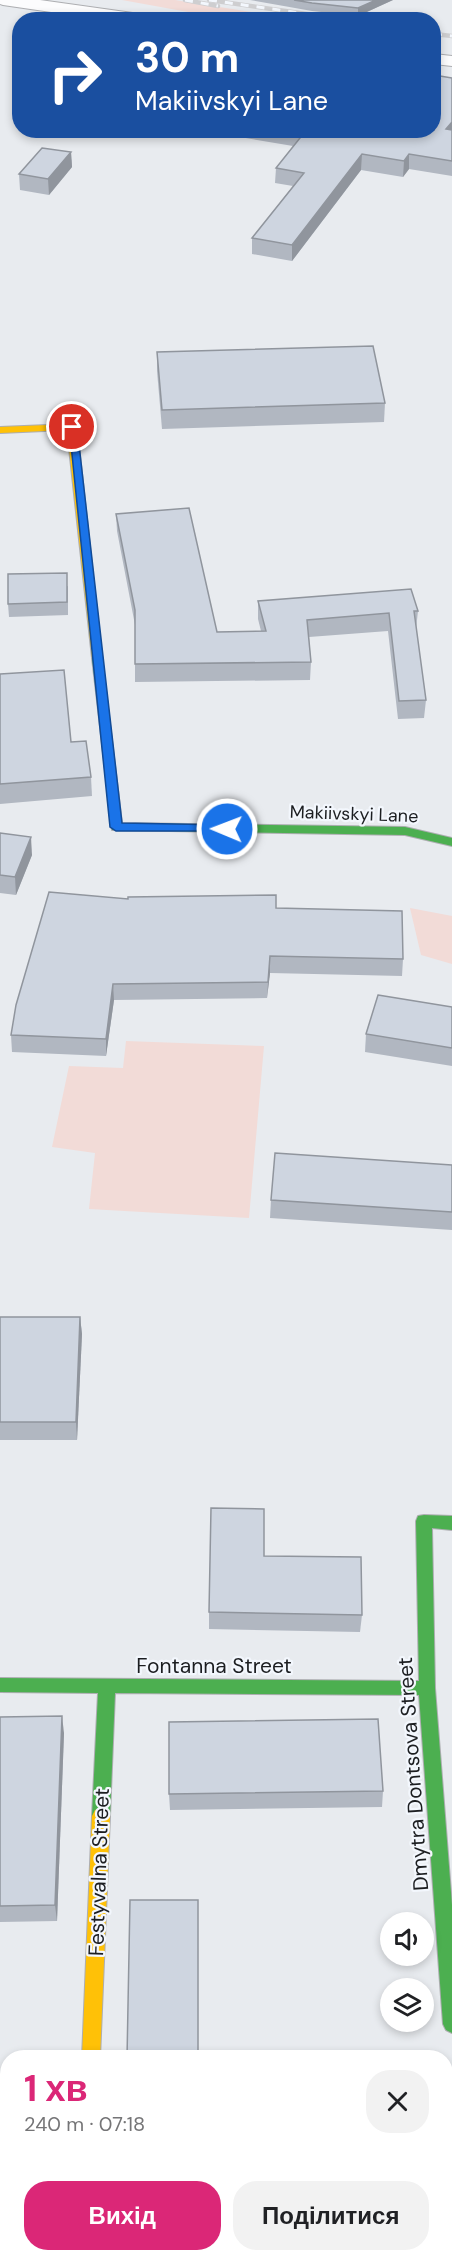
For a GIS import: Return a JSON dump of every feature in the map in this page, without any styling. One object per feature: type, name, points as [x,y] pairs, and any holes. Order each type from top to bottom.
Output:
[{"type":"street","points":[[3,0],[89,12]]},
{"type":"street","name":"Makiivskyi Lane","points":[[0,430],[72,427],[116,827],[405,831],[452,842]]},
{"type":"street","name":"Dmytra Dontsova Street","points":[[452,1523],[424,1521],[428,1688],[448,1913],[452,2024]]},
{"type":"street","name":"Fontanna Street","points":[[0,1685],[428,1688]]},
{"type":"street","name":"Festyvalna Street","points":[[91,2050],[107,1686]]},
{"type":"shaded area","points":[[122,0],[175,0],[251,12],[188,12]]},
{"type":"shaded area","points":[[410,908],[452,916],[452,964],[421,955]]},
{"type":"shaded area","points":[[126,1041],[264,1046],[249,1218],[89,1209],[95,1153],[52,1147],[69,1066],[123,1068]]},
{"type":"building","points":[[294,0],[376,0],[358,8]]},
{"type":"building","points":[[441,76],[452,78],[452,122],[446,129],[452,130],[452,161],[409,154],[404,161],[362,154],[292,245],[252,238],[304,173],[276,168],[300,138],[441,138]]},
{"type":"building","points":[[42,148],[71,152],[48,179],[19,174]]},
{"type":"building","points":[[373,346],[385,403],[162,410],[157,352]]},
{"type":"building","points":[[189,508],[217,632],[266,631],[258,601],[411,589],[418,611],[414,611],[426,700],[399,701],[389,613],[307,620],[311,662],[135,664],[135,610],[116,514]]},
{"type":"building","points":[[67,573],[67,602],[8,604],[8,574]]},
{"type":"building","points":[[64,670],[71,742],[86,741],[91,777],[0,784],[0,674]]},
{"type":"building","points":[[0,833],[31,837],[15,877],[0,875]]},
{"type":"building","points":[[49,892],[128,899],[128,897],[276,895],[276,908],[402,911],[403,959],[270,956],[268,982],[113,984],[106,1039],[11,1035],[16,1005]]},
{"type":"building","points":[[378,995],[452,1007],[452,1048],[366,1034]]},
{"type":"building","points":[[275,1153],[452,1165],[452,1212],[271,1200]]},
{"type":"building","points":[[0,1317],[80,1317],[76,1422],[0,1422]]},
{"type":"building","points":[[211,1508],[264,1509],[264,1556],[361,1557],[362,1615],[209,1612]]},
{"type":"building","points":[[62,1716],[55,1905],[0,1906],[0,1717]]},
{"type":"building","points":[[378,1719],[383,1791],[169,1794],[169,1722]]},
{"type":"building","points":[[130,1900],[198,1900],[198,2050],[127,2050]]},
{"type":"railway","points":[[185,0],[218,6]]},
{"type":"railway","points":[[209,0],[293,12]]},
{"type":"railway","points":[[441,35],[452,36]]},
{"type":"traffic: fast","points":[[97,658],[116,827],[405,831],[452,842]]},
{"type":"traffic: fast","points":[[452,1523],[424,1521],[427,1688],[452,2024]]},
{"type":"traffic: fast","points":[[0,1685],[427,1688]]},
{"type":"traffic: fast","points":[[101,1816],[107,1686]]},
{"type":"traffic: slow","points":[[0,430],[72,427],[97,658]]},
{"type":"traffic: slow","points":[[91,2050],[101,1816]]},
{"type":"route","points":[[72,427],[116,827],[227,829]]}]
